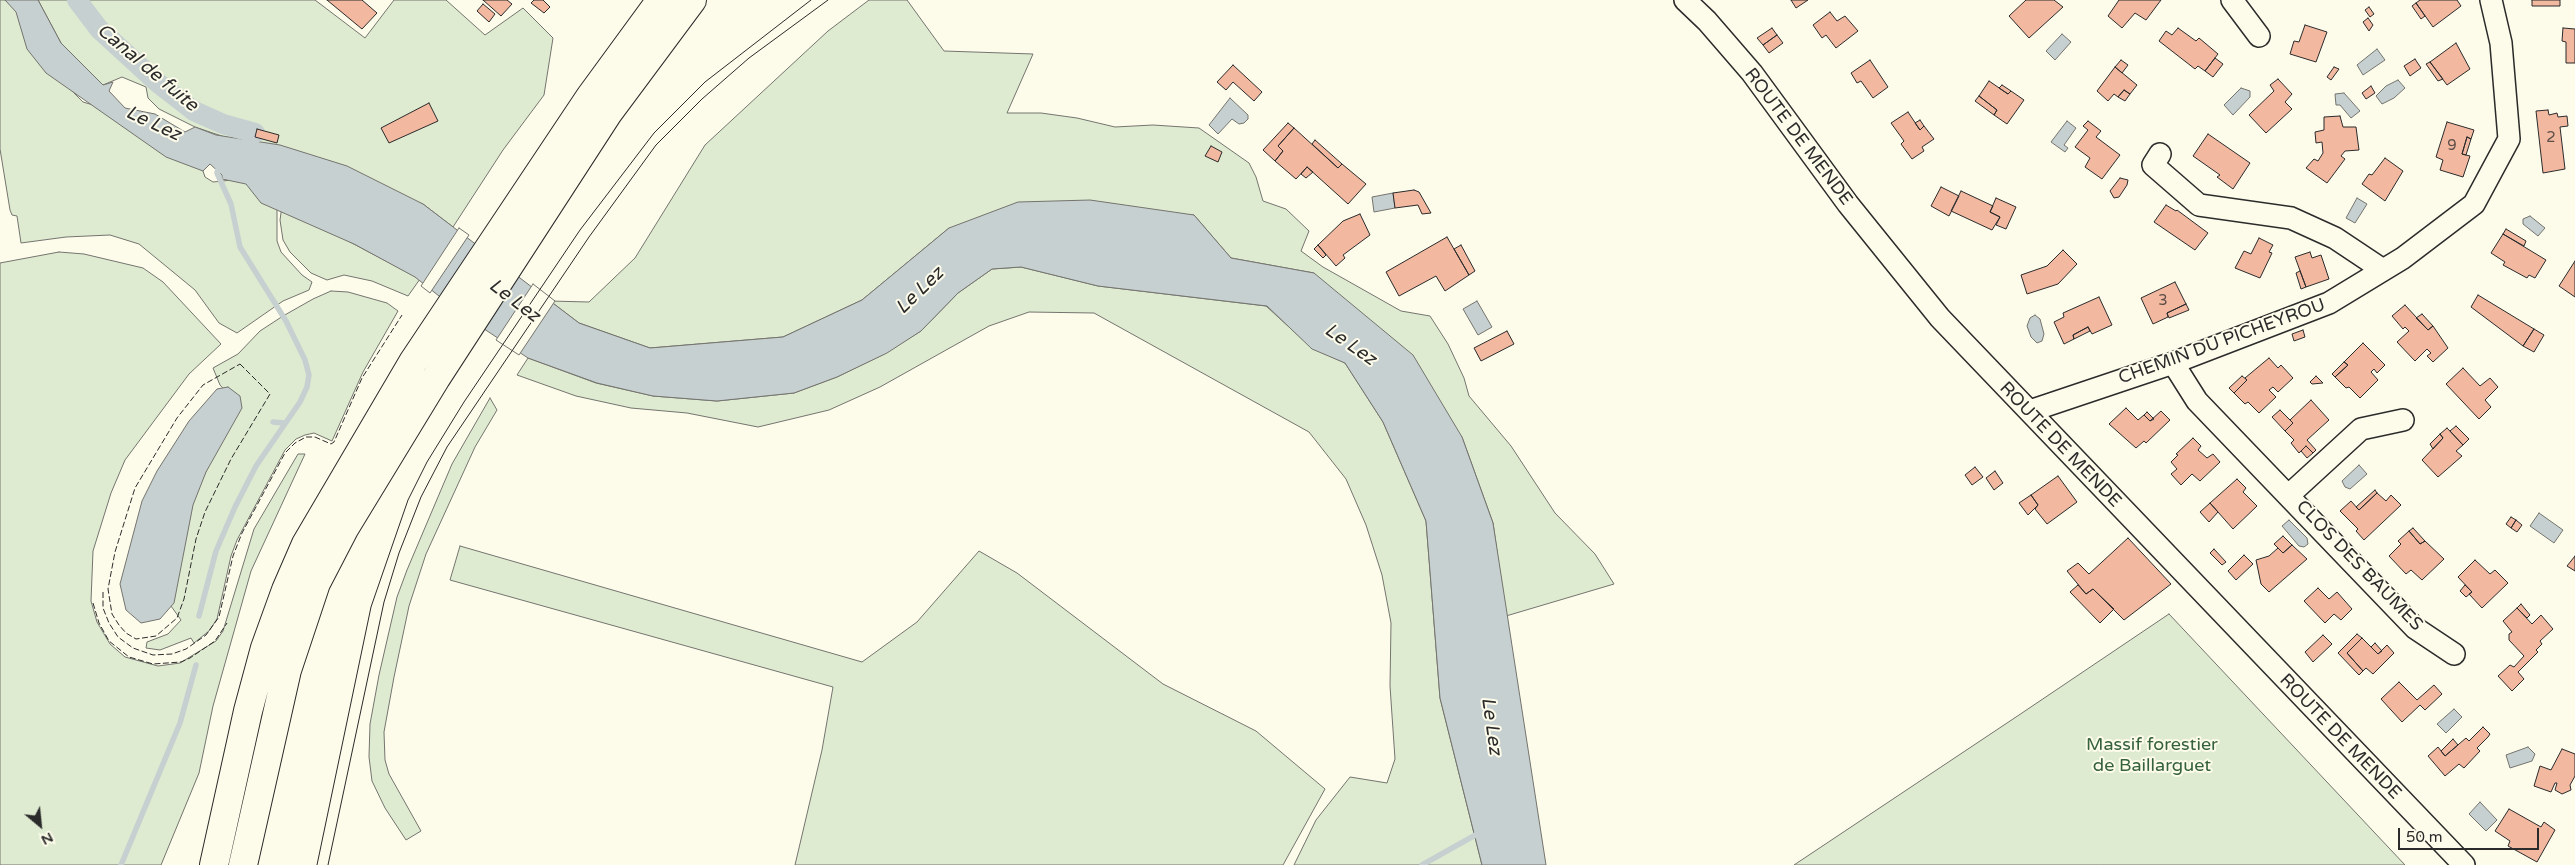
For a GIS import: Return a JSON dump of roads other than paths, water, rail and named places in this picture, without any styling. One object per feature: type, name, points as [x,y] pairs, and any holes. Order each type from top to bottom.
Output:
[{"type":"main road","points":[[214,865],[248,711],[265,648],[286,590],[306,544],[413,362],[519,202],[661,0]]},
{"type":"main road","points":[[243,865],[287,670],[316,583],[349,521],[436,378],[608,113],[692,0]]},
{"type":"main road","points":[[646,60],[698,0]]},
{"type":"main road","points":[[260,865],[270,746]]},
{"type":"street","name":"ROUTE DE MENDE","points":[[1685,0],[1707,21],[1752,72],[1848,204],[1940,318],[2464,865]]},
{"type":"street","points":[[2232,0],[2259,36]]},
{"type":"street","name":"CHEMIN DU PICHEYROU","points":[[2030,411],[2173,363],[2329,303],[2383,270],[2474,204],[2509,139],[2501,43],[2491,0]]},
{"type":"street","points":[[2160,154],[2152,165],[2199,205],[2290,218],[2335,238],[2383,270]]},
{"type":"street","name":"CLOS DES BAUMES","points":[[2173,363],[2197,401],[2415,628],[2454,654]]},
{"type":"street","name":"CLOS DES BAUMES","points":[[2289,496],[2361,430],[2403,420]]},
{"type":"water","name":"Le Lez","points":[[5,0],[38,0],[61,43],[103,85],[113,82],[109,91],[125,108],[155,114],[185,132],[195,127],[216,135],[280,145],[347,166],[423,204],[579,323],[650,348],[783,337],[862,300],[949,228],[1018,202],[1090,200],[1194,215],[1231,258],[1314,273],[1413,355],[1462,437],[1493,523],[1546,865],[1482,865],[1440,698],[1426,521],[1383,422],[1345,363],[1312,349],[1267,306],[1098,286],[1021,267],[992,269],[958,293],[921,331],[887,353],[837,377],[794,393],[717,401],[653,396],[597,383],[528,358],[463,315],[415,277],[354,244],[261,203],[246,184],[222,179],[222,175],[210,164],[203,171],[166,157],[46,73],[27,49],[16,12]]},
{"type":"water","points":[[2062,34],[2071,42],[2055,60],[2046,51]]},
{"type":"water","points":[[2377,49],[2385,60],[2363,75],[2357,65]]},
{"type":"water","points":[[2398,80],[2405,88],[2394,98],[2382,104],[2376,96],[2386,86]]},
{"type":"water","points":[[2241,88],[2250,91],[2250,97],[2233,115],[2224,105]]},
{"type":"water","points":[[2344,93],[2360,111],[2351,118],[2340,105],[2336,105],[2335,94]]},
{"type":"water","points":[[1230,98],[1248,115],[1248,119],[1244,123],[1239,124],[1232,119],[1218,134],[1209,125]]},
{"type":"water","points":[[2067,121],[2076,128],[2064,145],[2068,148],[2065,152],[2051,142]]},
{"type":"water","points":[[1393,193],[1395,208],[1374,212],[1372,197]]},
{"type":"water","points":[[2357,198],[2367,204],[2355,223],[2346,218]]},
{"type":"water","points":[[2530,216],[2545,228],[2538,236],[2523,224],[2523,219]]},
{"type":"water","points":[[1477,301],[1492,327],[1478,335],[1463,309]]},
{"type":"water","points":[[2035,315],[2040,319],[2044,334],[2042,341],[2037,343],[2031,337],[2027,326],[2030,318]]},
{"type":"water","points":[[228,387],[240,396],[242,408],[206,472],[193,505],[174,603],[160,619],[141,623],[126,610],[120,584],[142,501],[157,471],[189,421],[217,389]]},
{"type":"water","points":[[2359,465],[2367,474],[2350,489],[2345,487],[2342,481]]},
{"type":"water","points":[[2539,513],[2563,530],[2554,543],[2530,526]]},
{"type":"water","points":[[2289,520],[2307,538],[2308,544],[2304,547],[2299,546],[2282,526]]},
{"type":"water","points":[[2454,709],[2462,717],[2446,733],[2437,724]]},
{"type":"water","points":[[2528,747],[2535,754],[2532,761],[2510,768],[2506,755]]},
{"type":"water","points":[[2480,802],[2497,820],[2486,831],[2469,814]]},
{"type":"waterway","name":"Canal de fuite","points":[[77,0],[99,29],[158,83],[194,111],[223,124],[255,133]]},
{"type":"waterway","points":[[199,616],[216,551],[235,507],[256,466],[300,402],[307,387],[309,375],[305,360],[286,321],[240,247],[231,204],[217,173],[219,165]]},
{"type":"waterway","points":[[273,422],[284,423]]},
{"type":"waterway","points":[[121,865],[180,723],[196,665]]},
{"type":"waterway","points":[[1422,865],[1479,833]]},
{"type":"tram line","points":[[317,865],[371,607],[408,500],[427,462],[464,402],[580,230],[654,133],[705,82],[811,0]]},
{"type":"tram line","points":[[328,865],[384,602],[399,553],[421,497],[447,447],[589,237],[656,145],[702,99],[749,58],[828,0]]},
{"type":"park label","name":"Massif forestier de Baillarguet","points":[[2152,755]]}]
